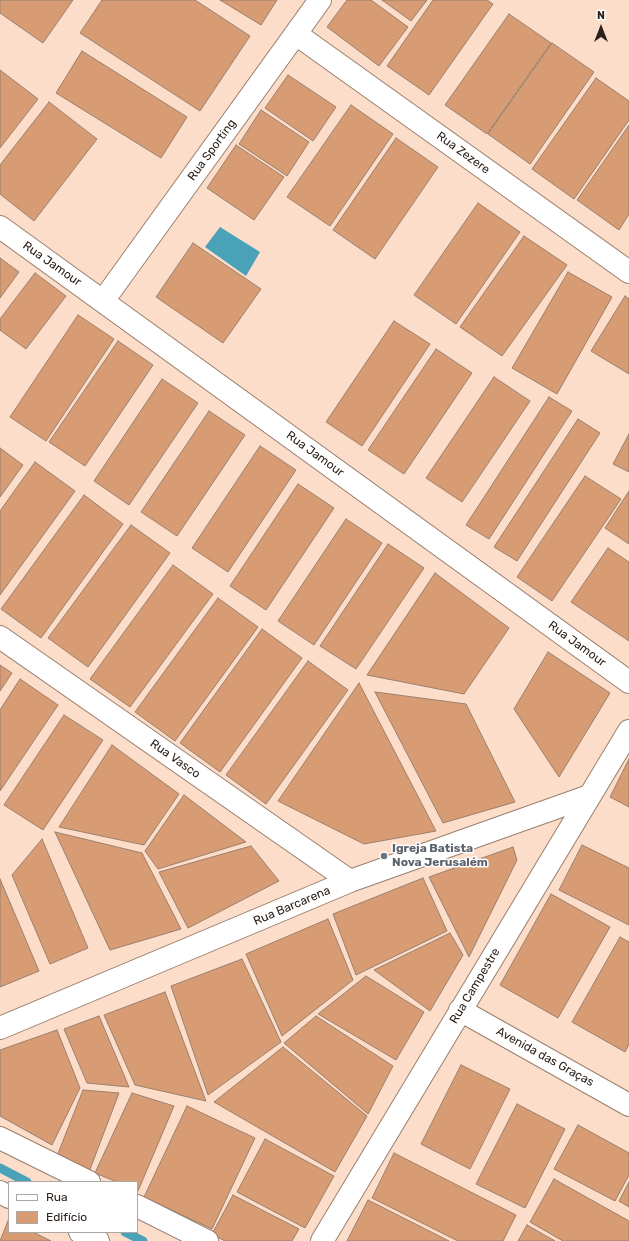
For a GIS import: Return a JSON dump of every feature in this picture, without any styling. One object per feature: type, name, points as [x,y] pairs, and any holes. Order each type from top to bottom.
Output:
[{"type":"street","name":"Rua Sporting","points":[[103,301],[320,0]]},
{"type":"street","name":"Rua Zezere","points":[[296,34],[629,272]]},
{"type":"street","name":"Rua Jamour","points":[[0,227],[629,682]]},
{"type":"street","name":"Rua Vasco","points":[[0,637],[350,881]]},
{"type":"street","name":"Rua Campestre","points":[[322,1241],[629,731]]},
{"type":"street","name":"Rua Barcarena","points":[[0,1028],[350,881],[589,796]]},
{"type":"street","name":"Avenida das Graças","points":[[460,1010],[629,1104]]},
{"type":"street","points":[[0,1138],[87,1181]]},
{"type":"street","points":[[138,1206],[207,1241]]},
{"type":"street","points":[[82,1233],[98,1241]]},
{"type":"water","points":[[220,227],[260,252],[246,276],[205,247]]},
{"type":"building","points":[[0,0],[73,0],[43,43],[0,13]]},
{"type":"building","points":[[102,0],[195,0],[250,36],[200,111],[80,33]]},
{"type":"building","points":[[220,0],[277,0],[261,25]]},
{"type":"building","points":[[347,0],[371,0],[408,27],[379,66],[327,27]]},
{"type":"building","points":[[382,0],[427,0],[411,21]]},
{"type":"building","points":[[433,0],[487,0],[493,4],[429,95],[387,66]]},
{"type":"building","points":[[509,14],[551,43],[487,134],[445,105]]},
{"type":"building","points":[[552,43],[594,72],[530,164],[488,134]]},
{"type":"building","points":[[82,51],[187,117],[161,158],[56,93]]},
{"type":"building","points":[[0,70],[38,99],[0,148]]},
{"type":"building","points":[[288,75],[336,107],[313,141],[265,108]]},
{"type":"building","points":[[596,78],[629,101],[629,120],[574,199],[532,169]]},
{"type":"building","points":[[49,102],[97,139],[34,221],[0,194],[0,165]]},
{"type":"building","points":[[351,105],[393,134],[330,226],[287,197]]},
{"type":"building","points":[[261,110],[309,142],[287,176],[239,144]]},
{"type":"building","points":[[629,125],[629,214],[619,230],[577,200]]},
{"type":"building","points":[[396,138],[438,167],[375,259],[333,230]]},
{"type":"building","points":[[236,145],[284,177],[254,220],[207,188]]},
{"type":"building","points":[[478,203],[520,232],[456,324],[414,295]]},
{"type":"building","points":[[524,236],[567,265],[502,356],[460,327]]},
{"type":"building","points":[[193,243],[261,289],[223,343],[156,297]]},
{"type":"building","points":[[0,258],[19,272],[0,298]]},
{"type":"building","points":[[568,272],[612,297],[557,394],[512,368]]},
{"type":"building","points":[[35,273],[66,296],[26,349],[0,330],[0,319]]},
{"type":"building","points":[[625,296],[629,299],[629,374],[591,351]]},
{"type":"building","points":[[78,315],[114,339],[46,441],[10,417]]},
{"type":"building","points":[[394,321],[430,344],[362,446],[326,422]]},
{"type":"building","points":[[118,341],[153,365],[85,466],[49,442]]},
{"type":"building","points":[[436,349],[472,373],[404,474],[368,450]]},
{"type":"building","points":[[494,377],[530,401],[462,502],[426,478]]},
{"type":"building","points":[[162,379],[198,403],[129,505],[94,481]]},
{"type":"building","points":[[549,397],[572,411],[489,539],[466,525]]},
{"type":"building","points":[[209,411],[245,435],[177,536],[141,512]]},
{"type":"building","points":[[578,419],[600,433],[517,561],[494,547]]},
{"type":"building","points":[[629,434],[629,472],[613,464]]},
{"type":"building","points":[[260,446],[296,470],[228,572],[192,548]]},
{"type":"building","points":[[0,448],[23,465],[0,497]]},
{"type":"building","points":[[35,462],[75,491],[0,595],[0,511]]},
{"type":"building","points":[[585,476],[621,499],[552,601],[517,577]]},
{"type":"building","points":[[298,484],[334,508],[266,610],[230,586]]},
{"type":"building","points":[[629,491],[629,544],[605,528]]},
{"type":"building","points":[[84,495],[123,524],[41,638],[1,609]]},
{"type":"building","points":[[346,519],[382,543],[314,645],[278,621]]},
{"type":"building","points":[[131,525],[170,553],[88,667],[48,638]]},
{"type":"building","points":[[388,544],[424,568],[356,669],[320,646]]},
{"type":"building","points":[[608,548],[629,562],[629,641],[571,602]]},
{"type":"building","points":[[173,565],[213,594],[130,707],[90,679]]},
{"type":"building","points":[[435,573],[509,628],[464,694],[367,675]]},
{"type":"building","points":[[218,598],[258,627],[175,741],[135,712]]},
{"type":"building","points":[[262,629],[302,658],[220,772],[180,743]]},
{"type":"building","points":[[548,652],[610,693],[559,777],[514,709]]},
{"type":"building","points":[[308,661],[348,690],[266,804],[226,775]]},
{"type":"building","points":[[0,665],[12,673],[0,691]]},
{"type":"building","points":[[20,679],[58,705],[0,791],[0,710]]},
{"type":"building","points":[[359,683],[436,831],[364,844],[278,801]]},
{"type":"building","points":[[375,692],[466,704],[515,802],[443,823]]},
{"type":"building","points":[[64,715],[103,740],[43,830],[4,805]]},
{"type":"building","points":[[112,745],[179,794],[144,845],[59,827]]},
{"type":"building","points":[[629,759],[629,807],[610,797]]},
{"type":"building","points":[[184,795],[246,842],[158,869],[145,851]]},
{"type":"building","points":[[55,832],[142,853],[181,929],[110,950]]},
{"type":"building","points":[[42,839],[88,948],[50,964],[12,875]]},
{"type":"building","points":[[582,845],[629,868],[629,925],[559,890]]},
{"type":"building","points":[[251,846],[279,881],[188,928],[159,872]]},
{"type":"building","points":[[513,847],[517,860],[469,957],[429,877]]},
{"type":"building","points":[[423,878],[447,931],[356,975],[333,914]]},
{"type":"building","points":[[0,879],[39,971],[0,987]]},
{"type":"building","points":[[551,894],[610,927],[558,1018],[500,985]]},
{"type":"building","points":[[328,919],[353,980],[282,1036],[246,954]]},
{"type":"building","points":[[450,933],[463,955],[430,1011],[374,970]]},
{"type":"building","points":[[620,937],[629,942],[629,1044],[625,1052],[572,1022]]},
{"type":"building","points":[[242,959],[281,1042],[208,1095],[171,986]]},
{"type":"building","points":[[366,976],[424,1012],[396,1060],[318,1014]]},
{"type":"building","points":[[165,992],[206,1101],[135,1085],[104,1015]]},
{"type":"building","points":[[99,1016],[129,1087],[87,1083],[64,1029]]},
{"type":"building","points":[[316,1016],[393,1066],[368,1114],[284,1043]]},
{"type":"building","points":[[57,1030],[80,1088],[52,1145],[0,1116],[0,1050]]},
{"type":"building","points":[[283,1047],[367,1116],[335,1172],[214,1102]]},
{"type":"building","points":[[461,1065],[510,1089],[470,1169],[421,1144]]},
{"type":"building","points":[[83,1090],[119,1093],[89,1172],[57,1156]]},
{"type":"building","points":[[132,1093],[174,1106],[138,1191],[138,1181],[115,1181],[95,1173]]},
{"type":"building","points":[[517,1104],[565,1129],[525,1208],[476,1184]]},
{"type":"building","points":[[187,1106],[255,1138],[212,1229],[144,1197]]},
{"type":"building","points":[[578,1125],[629,1153],[629,1175],[615,1201],[554,1169]]},
{"type":"building","points":[[265,1139],[334,1176],[305,1228],[237,1192]]},
{"type":"building","points":[[394,1153],[516,1215],[503,1241],[458,1241],[372,1198]]},
{"type":"building","points":[[554,1179],[629,1221],[629,1241],[563,1241],[530,1222]]},
{"type":"building","points":[[629,1182],[629,1207],[619,1201]]},
{"type":"building","points":[[233,1195],[299,1229],[292,1241],[225,1241],[212,1234]]},
{"type":"building","points":[[368,1200],[449,1241],[347,1241]]},
{"type":"building","points":[[8,1221],[8,1233],[35,1233],[51,1241],[0,1241]]},
{"type":"building","points":[[527,1225],[555,1241],[518,1241]]},
{"type":"waterway","points":[[0,1168],[25,1181]]},
{"type":"waterway","points":[[127,1233],[143,1241]]},
{"type":"place","name":"Igreja Batista Nova Jerusalém","points":[[384,856]]}]
